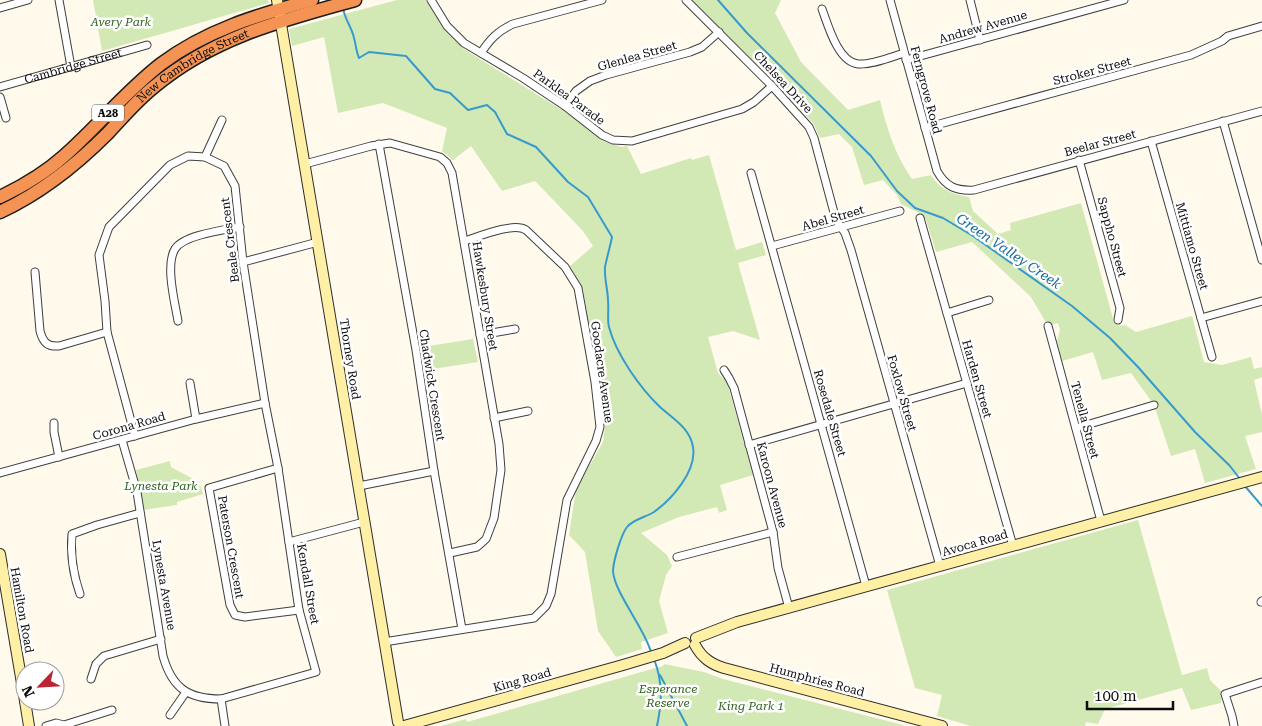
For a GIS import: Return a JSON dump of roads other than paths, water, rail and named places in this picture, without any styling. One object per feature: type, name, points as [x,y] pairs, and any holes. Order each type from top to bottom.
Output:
[{"type":"highway","name":"New Cambridge Street","points":[[0,197],[30,181],[64,156],[131,90],[172,56],[225,27],[312,0]]},
{"type":"highway","name":"New Cambridge Street","points":[[0,212],[32,195],[63,174],[95,146],[154,86],[197,56],[279,10],[332,6],[354,0]]},
{"type":"main road","name":"Thorney Road","points":[[279,10],[384,642],[400,725]]},
{"type":"main road","name":"Avoca Road","points":[[646,658],[692,642],[736,622],[1259,477]]},
{"type":"main road","name":"Hamilton Road","points":[[0,554],[18,661]]},
{"type":"main road","name":"Humphries Road","points":[[692,642],[709,663],[942,726]]},
{"type":"main road","name":"King Road","points":[[400,725],[646,658]]},
{"type":"main road","name":"Hamilton Road","points":[[27,711],[29,726]]},
{"type":"street","points":[[0,8],[28,0]]},
{"type":"street","points":[[59,0],[71,67]]},
{"type":"street","name":"Parklea Parade","points":[[431,0],[455,35],[464,43],[565,106],[602,135],[613,140],[632,141],[742,109],[754,102],[772,86]]},
{"type":"street","points":[[481,53],[490,39],[502,29],[513,24],[602,0]]},
{"type":"street","name":"Chelsea Drive","points":[[686,0],[772,86],[809,127],[814,138],[836,220],[841,227]]},
{"type":"street","name":"Ferngrove Road","points":[[890,0],[937,171],[945,184]]},
{"type":"street","points":[[970,0],[980,40]]},
{"type":"street","name":"Andrew Avenue","points":[[822,10],[843,56],[849,61],[858,64],[905,57],[980,40],[1124,0]]},
{"type":"street","name":"Stroker Street","points":[[925,128],[1190,55],[1228,36],[1262,26]]},
{"type":"street","name":"Glenlea Street","points":[[565,106],[576,91],[590,81],[690,52],[702,47],[719,32]]},
{"type":"street","name":"Cambridge Street","points":[[0,87],[147,46]]},
{"type":"street","points":[[0,97],[6,118]]},
{"type":"street","name":"Beelar Street","points":[[945,184],[963,191],[974,190],[1262,111]]},
{"type":"street","points":[[135,436],[107,332],[99,255],[109,227],[170,165],[188,156],[205,157],[222,120]]},
{"type":"street","points":[[1223,121],[1262,260]]},
{"type":"street","name":"Mittiamo Street","points":[[1151,141],[1212,357]]},
{"type":"street","name":"Hawkesbury Street","points":[[305,164],[379,144],[390,143],[436,156],[447,163],[454,178],[501,470],[494,518],[486,539],[477,547],[450,553]]},
{"type":"street","name":"Chadwick Crescent","points":[[379,144],[416,350],[434,471],[462,628]]},
{"type":"street","name":"Beale Crescent","points":[[205,157],[224,166],[235,186],[243,262],[265,403]]},
{"type":"street","name":"Sappho Street","points":[[1080,160],[1120,308],[1118,320]]},
{"type":"street","name":"Rosedale Street","points":[[751,173],[866,586]]},
{"type":"street","name":"Abel Street","points":[[772,246],[900,211]]},
{"type":"street","name":"Harden Street","points":[[920,218],[1013,546]]},
{"type":"street","name":"Goodacre Avenue","points":[[384,642],[462,628],[534,618],[546,606],[551,594],[567,500],[596,442],[600,427],[578,288],[568,271],[562,263],[521,226],[465,240]]},
{"type":"street","points":[[178,321],[172,282],[171,260],[175,248],[183,242],[200,235],[240,227]]},
{"type":"street","name":"Foxlow Street","points":[[841,227],[851,250],[940,566]]},
{"type":"street","points":[[243,262],[318,242]]},
{"type":"street","points":[[35,272],[40,331],[46,344],[59,346],[107,332]]},
{"type":"street","points":[[947,313],[989,300]]},
{"type":"street","points":[[1201,318],[1262,301]]},
{"type":"street","name":"Tenella Street","points":[[1048,326],[1101,521]]},
{"type":"street","points":[[480,335],[515,329]]},
{"type":"street","name":"Karoon Avenue","points":[[724,370],[734,388],[773,532],[778,568],[789,608]]},
{"type":"street","points":[[190,383],[196,418]]},
{"type":"street","points":[[749,444],[967,383]]},
{"type":"street","name":"Corona Road","points":[[0,473],[196,418],[265,403]]},
{"type":"street","name":"Kendall Street","points":[[221,699],[316,672],[299,610],[278,468],[265,403]]},
{"type":"street","points":[[1076,428],[1154,405]]},
{"type":"street","points":[[494,418],[528,411]]},
{"type":"street","points":[[54,423],[59,457]]},
{"type":"street","name":"Lynesta Avenue","points":[[122,440],[137,492],[167,669],[174,682],[186,692]]},
{"type":"street","name":"Paterson Crescent","points":[[278,468],[209,488],[230,605],[235,615],[245,617],[299,610]]},
{"type":"street","points":[[359,486],[434,471]]},
{"type":"street","points":[[80,594],[70,558],[72,534],[140,513]]},
{"type":"street","points":[[290,542],[364,522]]},
{"type":"street","points":[[677,557],[773,532]]},
{"type":"street","points":[[90,679],[96,664],[104,656],[161,639]]},
{"type":"street","points":[[1234,726],[1225,694],[1262,682]]},
{"type":"street","points":[[170,715],[186,692],[207,699],[221,699],[225,726]]},
{"type":"street","points":[[46,726],[56,723],[64,724],[112,710]]},
{"type":"waterway","name":"Green Valley Creek","points":[[718,0],[747,33],[871,156],[897,191],[915,208],[943,218],[973,236],[1072,306],[1110,338],[1240,479]]},
{"type":"waterway","points":[[343,7],[359,58],[369,52],[406,56],[435,89],[450,93],[468,110],[487,105],[495,112],[507,134],[536,147],[568,182],[588,197],[612,237],[605,267],[608,324],[612,337],[623,359],[637,380],[652,399],[685,429],[693,447],[691,465],[682,484],[654,512],[632,522],[627,527],[620,541],[615,560],[614,579],[651,652]]},
{"type":"waterway","points":[[1244,485],[1262,506]]},
{"type":"waterway","points":[[654,659],[661,692],[657,726]]},
{"type":"waterway","points":[[660,675],[687,726]]},
{"type":"park label","name":"Avery Park","points":[[121,22]]},
{"type":"park label","name":"Lynesta Park","points":[[161,486]]},
{"type":"park label","name":"Esperance Reserve","points":[[668,696]]},
{"type":"park label","name":"King Park 1","points":[[751,706]]}]
